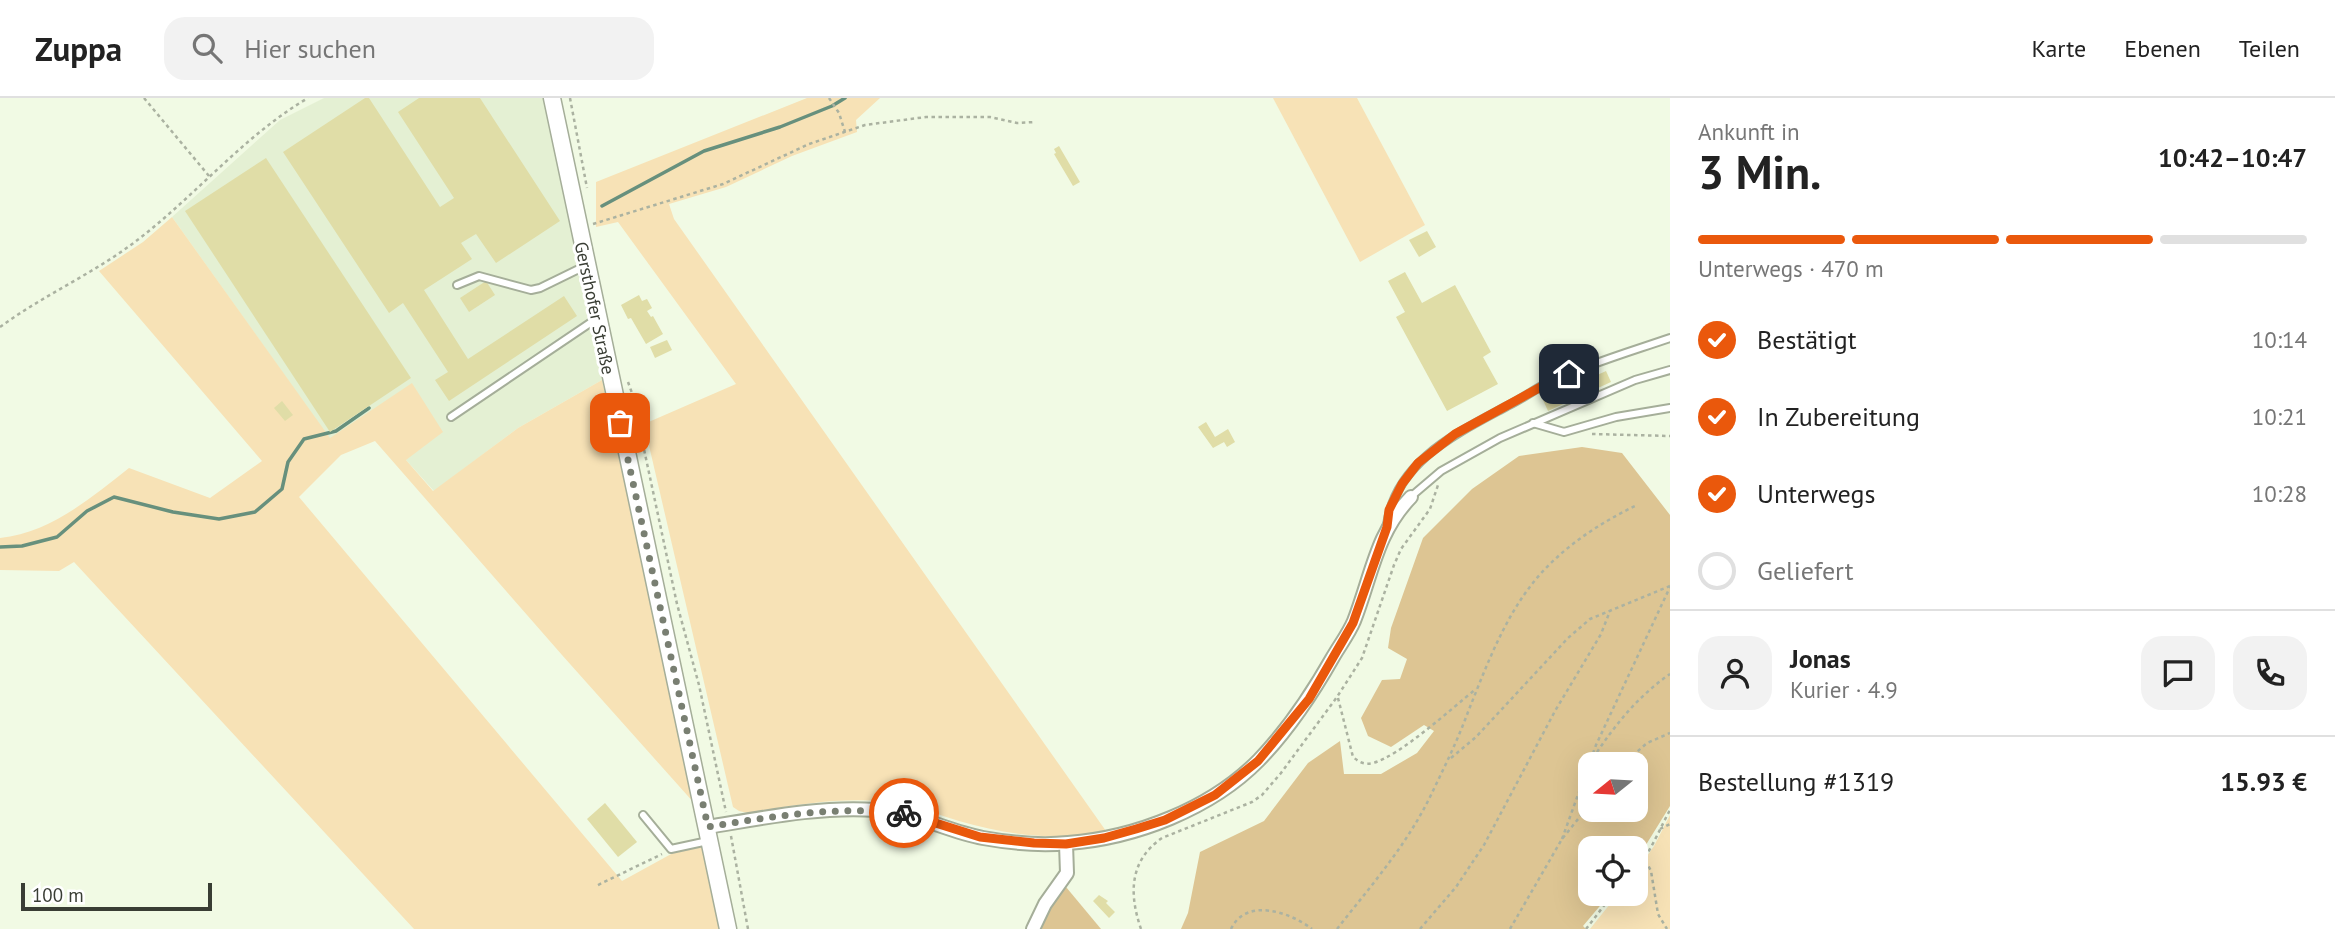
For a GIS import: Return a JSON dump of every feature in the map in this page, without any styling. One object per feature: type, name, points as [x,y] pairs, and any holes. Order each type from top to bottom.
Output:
[{"type":"main road","name":"Gersthofer Straße","points":[[551,98],[729,929]]},
{"type":"street","points":[[709,834],[729,824],[814,811],[876,810],[907,813],[980,837],[1066,844],[1104,838],[1165,820],[1215,795],[1258,761],[1309,699],[1353,623],[1387,527],[1412,495]]},
{"type":"street","points":[[1033,929],[1045,904],[1067,873],[1066,844]]},
{"type":"lane","points":[[457,285],[479,276],[531,290],[586,265]]},
{"type":"lane","points":[[452,417],[597,318]]},
{"type":"lane","points":[[1387,527],[1389,510],[1402,484],[1418,463],[1455,434],[1548,383],[1590,365],[1670,338]]},
{"type":"lane","points":[[1412,495],[1459,460],[1533,422],[1635,380],[1670,369]]},
{"type":"lane","points":[[1533,422],[1564,432],[1616,417],[1670,408]]},
{"type":"lane","points":[[643,815],[671,849],[709,834]]},
{"type":"path","points":[[144,98],[209,176]]},
{"type":"path","points":[[0,327],[139,238],[277,116],[308,98]]},
{"type":"path","points":[[570,98],[588,199]]},
{"type":"path","points":[[830,99],[839,113],[845,132]]},
{"type":"path","points":[[578,227],[613,219],[723,184],[810,144],[887,121],[926,117],[990,117],[1017,123],[1035,122]]},
{"type":"path","points":[[628,382],[677,604],[699,685],[748,929]]},
{"type":"path","points":[[1564,432],[1670,436]]},
{"type":"path","points":[[1337,929],[1382,873],[1416,823],[1448,761],[1506,624],[1528,589],[1563,551],[1611,518],[1637,505]]},
{"type":"path","points":[[1448,761],[1476,737],[1568,638],[1590,620],[1670,587]]},
{"type":"path","points":[[1594,752],[1618,693],[1670,587]]},
{"type":"path","points":[[1420,929],[1456,887],[1484,845],[1571,682],[1601,634],[1610,611]]},
{"type":"path","points":[[1597,752],[1629,708],[1648,689],[1670,674]]},
{"type":"path","points":[[1337,697],[1353,757],[1361,763],[1372,764],[1402,747],[1476,690]]},
{"type":"path","points":[[1637,752],[1647,743],[1670,733]]},
{"type":"path","points":[[1562,839],[1578,795]]},
{"type":"path","points":[[1648,853],[1670,810]]},
{"type":"path","points":[[1510,929],[1562,839],[1578,819]]},
{"type":"path","points":[[1660,829],[1670,824]]},
{"type":"path","points":[[598,884],[671,849]]},
{"type":"path","points":[[1648,865],[1658,914],[1667,929]]},
{"type":"path","points":[[1587,929],[1604,906]]},
{"type":"path","points":[[1231,929],[1238,917],[1249,911],[1262,910],[1280,914],[1312,929]]},
{"type":"shaded area","points":[[324,98],[544,98],[602,380],[518,428],[434,491],[406,460],[413,384],[330,439],[172,217],[280,120]]},
{"type":"shaded area","points":[[807,98],[880,98],[856,120],[857,132],[792,156],[726,187],[669,204],[674,219],[1106,831],[1068,836],[1014,833],[977,826],[908,805],[868,800],[807,804],[748,813],[733,807],[644,424],[736,384],[618,222],[596,227],[596,182]]},
{"type":"shaded area","points":[[1273,98],[1357,98],[1425,225],[1360,262]]},
{"type":"shaded area","points":[[172,217],[330,438],[412,383],[443,432],[406,460],[433,491],[518,428],[602,380],[695,804],[375,441],[341,455],[299,497],[622,881],[673,853],[702,847],[719,929],[414,929],[74,562],[59,571],[0,570],[0,538],[18,535],[53,522],[85,502],[129,468],[210,498],[262,461],[99,271],[143,242]]},
{"type":"shaded area","points":[[1582,447],[1622,453],[1670,515],[1670,806],[1648,842],[1648,836],[1578,836],[1578,906],[1600,906],[1583,926],[1586,929],[1181,929],[1188,913],[1200,852],[1264,821],[1308,763],[1340,741],[1344,774],[1381,774],[1417,753],[1434,731],[1424,725],[1391,747],[1368,736],[1361,718],[1382,680],[1400,679],[1407,659],[1388,648],[1391,628],[1423,538],[1472,489],[1519,456]]},
{"type":"shaded area","points":[[1670,815],[1670,929],[1590,929],[1608,906],[1648,906],[1648,855]]},
{"type":"shaded area","points":[[1066,887],[1101,929],[1036,929],[1051,903]]},
{"type":"building","points":[[365,98],[369,98],[440,207],[454,198],[398,112],[419,98],[480,98],[560,221],[496,263],[476,234],[461,243],[472,259],[424,290],[468,359],[564,296],[577,316],[449,401],[435,380],[448,372],[403,303],[389,313],[283,152]]},
{"type":"building","points":[[1059,146],[1080,182],[1073,186],[1054,154],[1054,149]]},
{"type":"building","points":[[266,158],[411,378],[330,432],[185,211]]},
{"type":"building","points":[[1427,231],[1436,247],[1419,257],[1409,240]]},
{"type":"building","points":[[1405,272],[1422,303],[1455,285],[1491,352],[1483,357],[1498,384],[1447,411],[1396,317],[1405,312],[1388,281]]},
{"type":"building","points":[[486,281],[495,295],[469,312],[460,298]]},
{"type":"building","points":[[639,295],[642,301],[647,299],[652,308],[647,311],[663,334],[646,344],[621,305]]},
{"type":"building","points":[[667,340],[672,350],[655,358],[650,347]]},
{"type":"building","points":[[1606,371],[1611,382],[1548,411],[1543,400]]},
{"type":"building","points":[[282,401],[293,415],[285,421],[274,408]]},
{"type":"building","points":[[1206,422],[1215,437],[1228,429],[1235,442],[1227,447],[1224,442],[1213,448],[1198,427]]},
{"type":"building","points":[[605,803],[637,842],[618,857],[587,819]]},
{"type":"building","points":[[1099,895],[1108,901],[1106,903],[1115,912],[1109,918],[1093,901]]},
{"type":"waterway","points":[[602,206],[704,151],[780,127],[845,98]]},
{"type":"waterway","points":[[0,547],[22,546],[57,537],[87,511],[114,497],[173,512],[219,519],[255,512],[282,489],[288,462],[304,439],[336,431],[369,408]]},
{"type":"way so far","points":[[620,423],[708,827],[841,809],[904,813]]},
{"type":"route","points":[[904,813],[980,837],[1066,844],[1104,838],[1165,820],[1215,795],[1258,761],[1309,699],[1353,623],[1387,527],[1389,510],[1402,484],[1418,463],[1455,434],[1569,374]]}]
